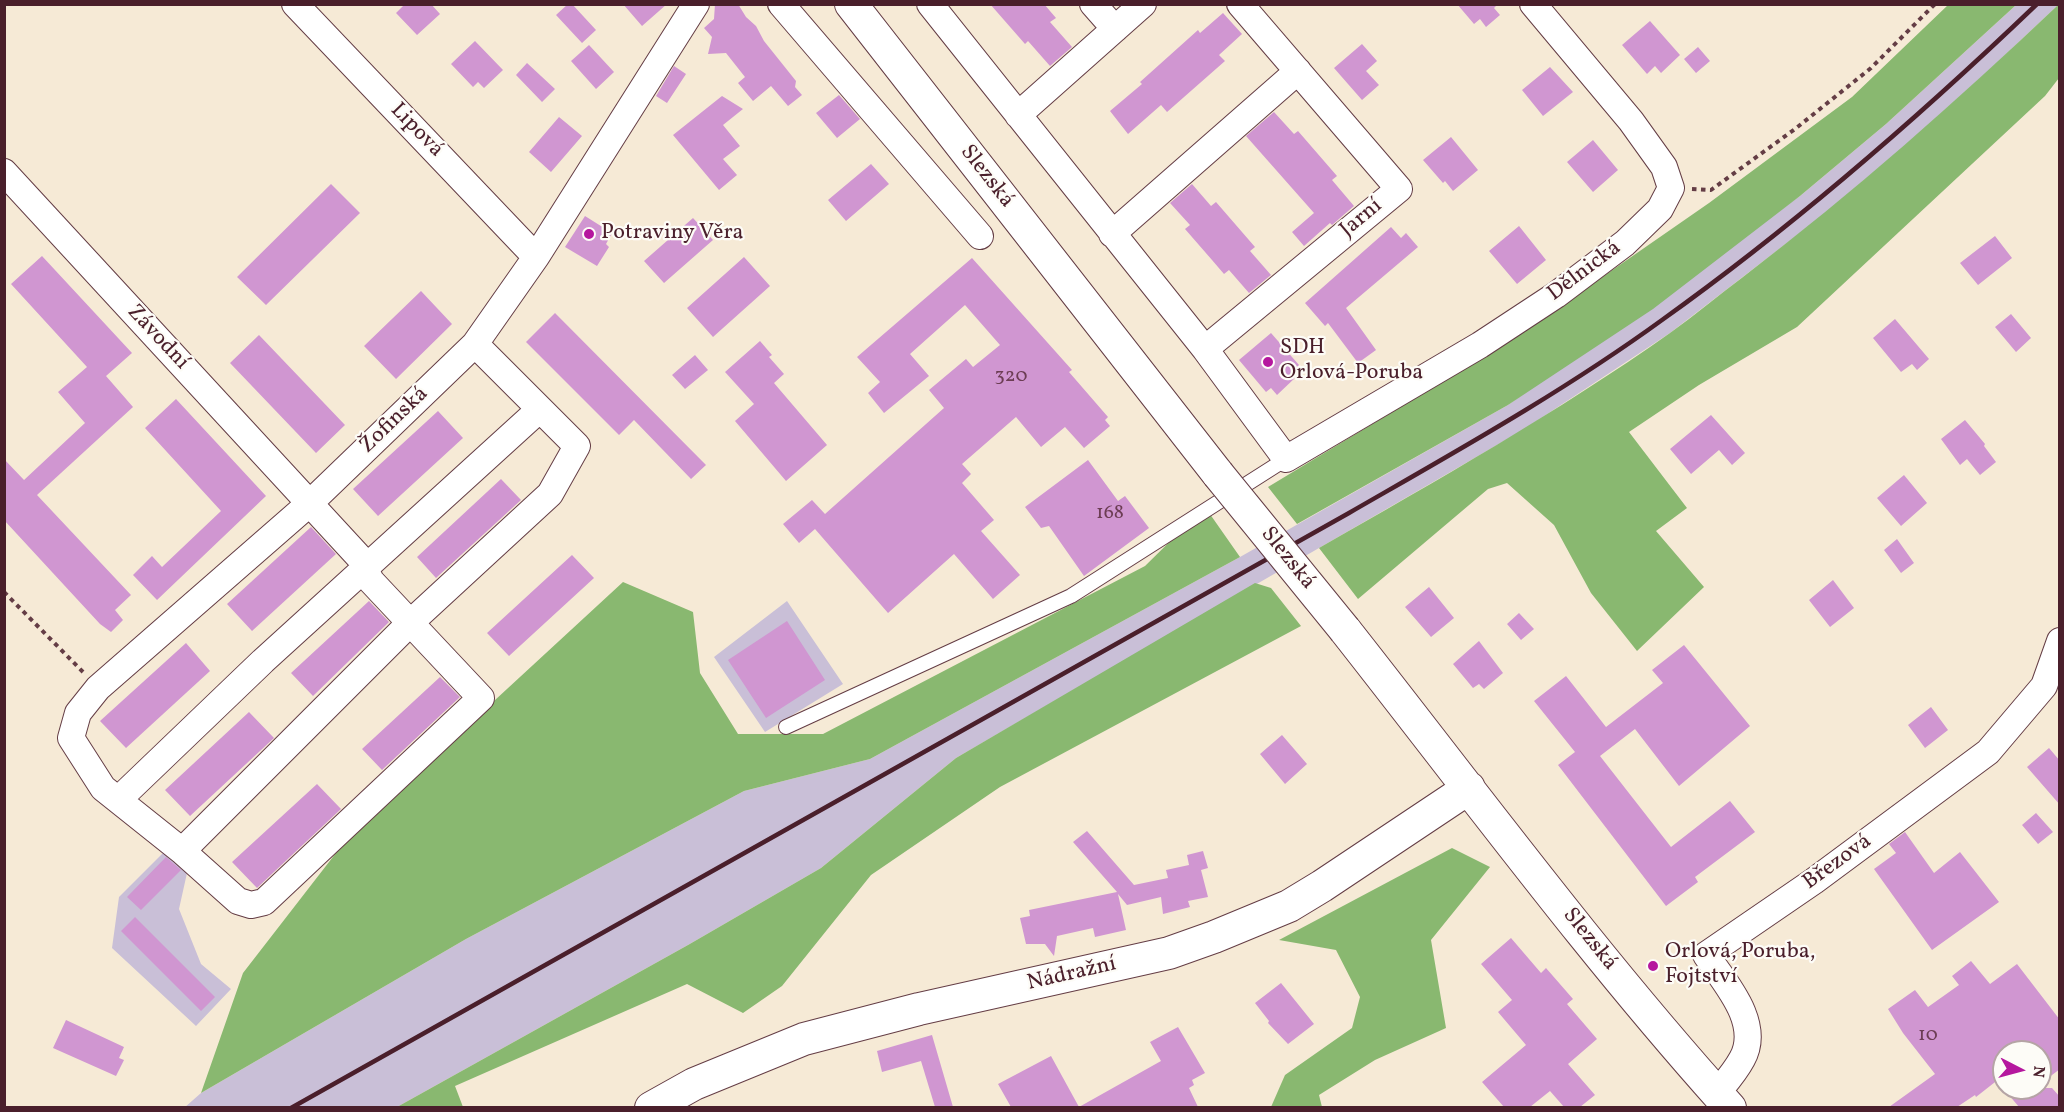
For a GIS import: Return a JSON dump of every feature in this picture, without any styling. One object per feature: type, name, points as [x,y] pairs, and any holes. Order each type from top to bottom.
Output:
[{"type":"street","name":"Lipová","points":[[295,4],[536,257]]},
{"type":"street","name":"Žofinská","points":[[410,623],[481,698],[264,902],[251,905],[238,901],[182,851],[111,794],[71,738],[78,713],[98,688],[310,503],[475,344],[536,257],[696,4]]},
{"type":"street","name":"Slezská","points":[[781,4],[980,236]]},
{"type":"street","name":"Slezská","points":[[851,4],[1218,474],[1345,630],[1625,984],[1723,1100]]},
{"type":"street","points":[[930,4],[1206,350],[1286,459]]},
{"type":"street","points":[[1093,4],[1115,29]]},
{"type":"street","points":[[1018,115],[1143,4]]},
{"type":"street","name":"Jarní","points":[[1206,350],[1399,189],[1239,4]]},
{"type":"street","points":[[1533,4],[1631,121],[1664,167],[1671,188]]},
{"type":"street","points":[[1112,234],[1298,71]]},
{"type":"street","name":"Závodní","points":[[4,172],[360,558],[372,581],[410,623]]},
{"type":"street","name":"Dělnická","points":[[1286,459],[1479,345],[1556,295],[1625,243],[1660,209],[1671,188]]},
{"type":"street","points":[[182,851],[410,623],[550,494],[578,446],[475,344]]},
{"type":"street","points":[[111,794],[263,661],[540,409]]},
{"type":"street","name":"Březová","points":[[1723,1100],[1743,1057],[1748,1033],[1741,1008],[1706,955],[1814,881],[1988,752],[2044,686],[2060,641]]},
{"type":"street","name":"Nádražní","points":[[652,1107],[694,1084],[804,1039],[920,1009],[1169,953],[1214,937],[1288,906],[1322,886],[1469,788]]},
{"type":"lane","points":[[786,727],[1071,596],[1286,459]]},
{"type":"path","points":[[1671,188],[1711,190],[1795,129],[1872,68],[1935,4]]},
{"type":"path","points":[[4,592],[98,688]]},
{"type":"shaded area","points":[[2016,5],[2058,5],[1905,146],[1818,219],[1670,333],[1523,430],[956,758],[821,868],[397,1107],[184,1108],[201,1093],[466,939],[744,791],[870,759],[1240,557],[1508,405],[1800,196],[1886,124]]},
{"type":"shaded area","points":[[787,601],[843,684],[765,732],[714,657]]},
{"type":"shaded area","points":[[171,845],[189,864],[179,909],[201,964],[231,989],[196,1026],[112,948],[119,897]]},
{"type":"green space","points":[[1948,5],[2016,5],[1886,124],[1800,196],[1653,309],[1508,405],[1297,524],[1268,487],[1513,339],[1709,203],[1852,97]]},
{"type":"green space","points":[[2058,5],[2059,78],[2045,96],[1797,327],[1699,385],[1629,432],[1687,508],[1656,531],[1704,587],[1637,651],[1591,593],[1554,525],[1507,483],[1488,489],[1358,599],[1319,548],[1541,418],[1679,326],[1865,179],[1982,76]]},
{"type":"green space","points":[[1205,507],[1240,557],[870,759],[744,791],[466,939],[201,1093],[243,973],[353,831],[623,582],[693,612],[700,673],[738,734],[823,734],[1145,566]]},
{"type":"green space","points":[[1255,583],[1271,588],[1301,626],[1000,787],[871,875],[782,986],[743,1013],[687,984],[455,1086],[463,1107],[397,1107],[821,868],[956,758]]},
{"type":"green space","points":[[1452,848],[1490,867],[1431,940],[1446,1028],[1375,1060],[1319,1095],[1322,1107],[1271,1107],[1285,1075],[1352,1028],[1360,997],[1336,950],[1279,940]]},
{"type":"building","points":[[405,4],[431,4],[440,14],[417,35],[396,13]]},
{"type":"building","points":[[568,4],[572,4],[596,30],[582,43],[556,15]]},
{"type":"building","points":[[623,4],[667,4],[642,26]]},
{"type":"building","points":[[715,4],[738,4],[796,81],[795,87],[802,95],[788,106],[771,86],[753,101],[738,83],[745,77],[726,53],[708,54],[712,37],[704,28],[714,19]]},
{"type":"building","points":[[990,4],[1044,4],[1056,18],[1050,22],[1072,47],[1050,66],[1028,41],[1025,44]]},
{"type":"building","points":[[1457,4],[1498,4],[1494,8],[1500,15],[1486,27],[1480,19],[1474,24]]},
{"type":"building","points":[[1223,13],[1242,34],[1219,55],[1225,61],[1167,112],[1161,105],[1128,134],[1110,111],[1142,84],[1140,82],[1198,30],[1200,33]]},
{"type":"building","points":[[1650,21],[1680,55],[1661,73],[1655,66],[1647,74],[1622,45]]},
{"type":"building","points":[[475,41],[503,70],[484,88],[478,82],[473,87],[451,64]]},
{"type":"building","points":[[1362,44],[1377,61],[1366,71],[1379,85],[1362,100],[1334,68]]},
{"type":"building","points":[[589,45],[614,72],[596,89],[571,61]]},
{"type":"building","points":[[1698,47],[1710,61],[1696,73],[1684,59]]},
{"type":"building","points":[[527,63],[555,89],[542,102],[516,75]]},
{"type":"building","points":[[674,66],[686,74],[667,103],[656,96]]},
{"type":"building","points":[[1550,67],[1573,92],[1543,116],[1522,90]]},
{"type":"building","points":[[839,95],[860,119],[837,138],[816,113]]},
{"type":"building","points":[[722,96],[743,109],[723,125],[740,146],[723,159],[737,175],[719,190],[673,135]]},
{"type":"building","points":[[1274,112],[1294,134],[1298,131],[1337,176],[1332,180],[1354,206],[1304,246],[1292,232],[1314,213],[1246,136]]},
{"type":"building","points":[[559,117],[582,136],[551,172],[529,152]]},
{"type":"building","points":[[1451,137],[1478,170],[1453,191],[1423,160]]},
{"type":"building","points":[[1593,140],[1618,170],[1593,192],[1567,162]]},
{"type":"building","points":[[871,164],[889,184],[846,221],[828,200]]},
{"type":"building","points":[[331,184],[360,213],[266,305],[237,277]]},
{"type":"building","points":[[1192,184],[1211,206],[1216,202],[1255,247],[1250,251],[1271,275],[1249,293],[1229,270],[1224,274],[1185,229],[1190,225],[1170,203]]},
{"type":"building","points":[[585,216],[612,233],[606,244],[609,247],[597,266],[565,247]]},
{"type":"building","points":[[693,218],[713,240],[664,283],[644,261]]},
{"type":"building","points":[[1519,226],[1546,260],[1517,284],[1489,251]]},
{"type":"building","points":[[1391,227],[1401,238],[1406,233],[1418,247],[1346,308],[1376,350],[1358,363],[1328,323],[1325,326],[1305,303]]},
{"type":"building","points":[[1995,236],[2012,258],[1978,285],[1960,263]]},
{"type":"building","points":[[42,256],[132,353],[106,376],[133,407],[37,495],[131,595],[115,610],[123,620],[111,632],[100,624],[4,520],[4,459],[24,480],[85,423],[58,392],[87,367],[11,284]]},
{"type":"building","points":[[744,257],[770,286],[713,337],[687,308]]},
{"type":"building","points":[[972,258],[1072,370],[1069,372],[1108,417],[1105,420],[1110,426],[1084,448],[1065,427],[1041,447],[1016,417],[962,464],[971,474],[962,483],[994,520],[981,531],[1020,575],[993,599],[954,554],[888,613],[815,529],[799,543],[783,524],[812,500],[825,514],[944,408],[929,390],[966,359],[973,367],[1000,345],[965,305],[910,354],[929,376],[884,413],[868,393],[880,382],[857,357]]},
{"type":"building","points":[[421,291],[452,324],[396,379],[364,346]]},
{"type":"building","points":[[555,313],[706,465],[691,479],[634,420],[619,435],[526,342]]},
{"type":"building","points":[[2011,314],[2031,338],[2016,352],[1995,327]]},
{"type":"building","points":[[1895,319],[1929,359],[1917,370],[1912,364],[1901,372],[1873,338]]},
{"type":"building","points":[[1271,333],[1299,365],[1291,372],[1296,377],[1277,395],[1271,388],[1266,392],[1239,360]]},
{"type":"building","points":[[259,335],[345,425],[316,453],[230,363]]},
{"type":"building","points":[[760,341],[772,355],[769,357],[784,374],[774,383],[827,445],[786,481],[735,421],[754,404],[725,372]]},
{"type":"building","points":[[695,355],[708,370],[685,389],[672,375]]},
{"type":"building","points":[[176,399],[266,496],[157,600],[133,575],[152,556],[162,567],[221,511],[145,428]]},
{"type":"building","points":[[438,411],[463,438],[378,516],[353,489]]},
{"type":"building","points":[[1711,415],[1745,453],[1732,465],[1719,450],[1691,474],[1670,449]]},
{"type":"building","points":[[1965,420],[1985,444],[1984,446],[1996,462],[1980,475],[1967,459],[1960,465],[1941,439]]},
{"type":"building","points":[[1088,460],[1118,501],[1125,496],[1149,528],[1084,576],[1049,526],[1041,528],[1025,507]]},
{"type":"building","points":[[1904,475],[1927,503],[1901,526],[1877,498]]},
{"type":"building","points":[[501,479],[521,500],[436,578],[417,557]]},
{"type":"building","points":[[311,527],[336,554],[252,631],[227,604]]},
{"type":"building","points":[[1897,539],[1914,563],[1901,573],[1884,550]]},
{"type":"building","points":[[572,555],[594,578],[509,656],[487,633]]},
{"type":"building","points":[[1833,580],[1854,608],[1830,627],[1809,600]]},
{"type":"building","points":[[1429,587],[1454,618],[1431,637],[1405,607]]},
{"type":"building","points":[[369,601],[389,622],[313,696],[291,673]]},
{"type":"building","points":[[1519,613],[1534,629],[1521,640],[1507,624]]},
{"type":"building","points":[[787,621],[825,680],[766,718],[728,660]]},
{"type":"building","points":[[1479,641],[1503,673],[1484,689],[1479,684],[1473,688],[1453,664]]},
{"type":"building","points":[[186,643],[210,671],[126,748],[100,721]]},
{"type":"building","points":[[1684,645],[1750,726],[1679,786],[1635,729],[1600,756],[1671,847],[1730,801],[1755,832],[1695,877],[1698,882],[1666,906],[1558,765],[1575,752],[1534,701],[1566,676],[1606,727],[1663,683],[1652,670]]},
{"type":"building","points":[[440,677],[460,697],[382,770],[362,749]]},
{"type":"building","points":[[1931,707],[1948,730],[1925,748],[1908,725]]},
{"type":"building","points":[[249,712],[274,738],[190,816],[165,790]]},
{"type":"building","points":[[1282,735],[1307,764],[1285,784],[1260,754]]},
{"type":"building","points":[[2049,748],[2060,761],[2060,805],[2027,767]]},
{"type":"building","points":[[317,784],[341,809],[257,888],[232,862]]},
{"type":"building","points":[[2036,813],[2053,832],[2038,844],[2022,825]]},
{"type":"building","points":[[1087,831],[1134,885],[1168,878],[1166,870],[1189,865],[1187,855],[1203,851],[1208,868],[1201,870],[1208,897],[1188,901],[1190,907],[1163,914],[1161,897],[1127,905],[1118,894],[1126,930],[1095,937],[1093,928],[1057,936],[1054,956],[1045,944],[1026,944],[1020,918],[1030,916],[1029,910],[1117,892],[1073,842]]},
{"type":"building","points":[[1905,832],[1934,873],[1960,852],[1999,902],[1932,950],[1874,869],[1896,853],[1889,844]]},
{"type":"building","points":[[166,857],[181,870],[141,910],[127,897]]},
{"type":"building","points":[[135,917],[215,997],[201,1011],[121,931]]},
{"type":"building","points":[[1511,938],[1541,973],[1546,968],[1573,999],[1567,1004],[1597,1039],[1568,1064],[1595,1095],[1580,1107],[1564,1107],[1550,1091],[1530,1107],[1504,1107],[1482,1082],[1526,1045],[1498,1012],[1512,1000],[1481,964]]},
{"type":"building","points":[[1971,961],[1990,984],[2017,964],[2060,1020],[2060,1069],[2052,1075],[2052,1040],[1992,1040],[1992,1084],[1976,1097],[1975,1095],[1957,1107],[1889,1107],[1935,1074],[1903,1033],[1888,1009],[1915,990],[1928,1007],[1959,985],[1952,976]]},
{"type":"building","points":[[1281,983],[1314,1024],[1288,1044],[1268,1023],[1269,1021],[1255,1003]]},
{"type":"building","points":[[66,1020],[124,1047],[119,1058],[124,1060],[116,1076],[53,1048]]},
{"type":"building","points":[[1178,1027],[1205,1073],[1192,1080],[1194,1085],[1189,1088],[1198,1107],[1079,1107],[1161,1061],[1150,1042]]},
{"type":"building","points":[[932,1035],[953,1107],[935,1107],[921,1061],[882,1072],[877,1051]]},
{"type":"building","points":[[1051,1056],[1079,1107],[1011,1107],[998,1084]]},
{"type":"building","points":[[2052,1088],[2060,1097],[2060,1107],[2019,1107],[2013,1100],[2052,1100]]},
{"type":"railway","points":[[291,1108],[1349,513],[1547,397],[1662,320],[1808,208],[1902,129],[2037,4]]},
{"type":"place","name":"Potraviny Věra","points":[[589,234]]},
{"type":"place","name":"SDH Orlová-Poruba","points":[[1268,362]]},
{"type":"place","name":"Orlová, Poruba, Fojtství","points":[[1653,966]]}]
